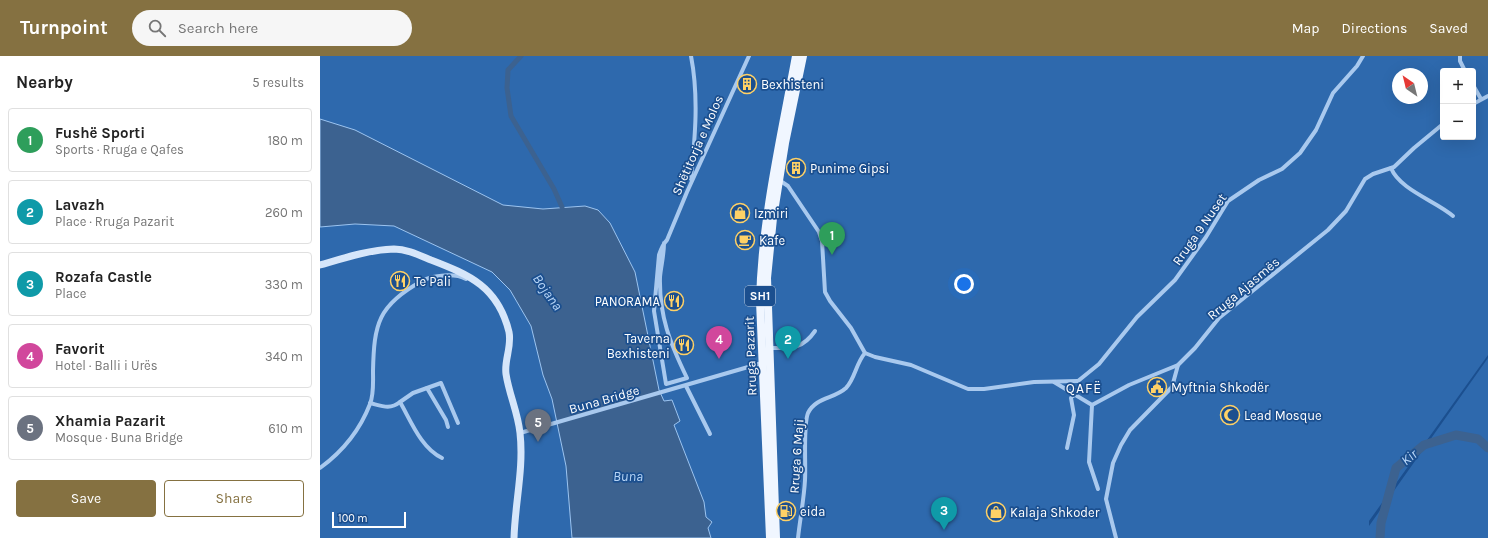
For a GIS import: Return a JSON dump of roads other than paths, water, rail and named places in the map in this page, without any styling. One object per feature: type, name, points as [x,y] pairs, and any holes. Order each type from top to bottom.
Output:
[{"type":"main road","name":"Rruga Pazarit","points":[[770,538],[760,301],[766,220],[796,56]]},
{"type":"main road","name":"Rruga Pazarit","points":[[776,538],[767,278],[770,238],[779,180],[790,115],[803,56]]},
{"type":"main road","points":[[320,265],[365,252],[399,249],[409,251],[467,275],[487,290],[499,310],[509,333],[510,344],[506,372],[520,433],[521,471],[515,508],[514,538]]},
{"type":"street","points":[[691,56],[696,91],[696,121],[691,183]]},
{"type":"street","name":"Shëtitorja e Molos","points":[[664,243],[661,267],[661,306],[669,339],[687,378],[666,384],[654,311],[659,255],[664,243],[691,183],[749,56]]},
{"type":"street","name":"Rruga 9 Nuset","points":[[1078,381],[1099,364],[1137,317],[1175,280],[1206,237],[1228,201],[1259,180],[1282,169],[1300,153],[1316,130],[1333,93],[1363,56]]},
{"type":"street","points":[[1460,56],[1460,61],[1464,68]]},
{"type":"street","points":[[1476,90],[1482,99]]},
{"type":"street","points":[[1476,102],[1488,96]]},
{"type":"street","name":"Rruga Ajasmës","points":[[1092,405],[1133,383],[1178,364],[1195,348],[1219,318],[1328,230],[1346,211],[1365,179],[1373,174],[1391,168],[1440,127]]},
{"type":"street","points":[[1391,168],[1398,178],[1409,188],[1432,200],[1453,216]]},
{"type":"street","points":[[779,180],[788,186],[819,232],[822,241],[824,292],[851,328],[865,353],[875,357],[911,364],[968,389],[984,389],[1021,383],[1078,381],[1076,390],[1072,397],[1074,415],[1067,448]]},
{"type":"street","points":[[320,468],[344,447],[358,428],[370,403],[373,389],[375,336],[379,322],[392,302],[412,286],[425,279],[463,277],[481,289],[487,290]]},
{"type":"street","name":"Rruga Pazarit","points":[[769,348],[796,348],[807,340],[815,331]]},
{"type":"street","name":"Rruga 6 Maji","points":[[798,538],[805,481],[807,418],[811,408],[819,400],[842,391],[848,386],[859,360],[865,353]]},
{"type":"street","name":"Buna Bridge","points":[[520,433],[762,364]]},
{"type":"street","points":[[1116,538],[1106,499],[1113,463],[1130,430],[1172,387],[1178,364]]},
{"type":"street","points":[[1054,382],[1092,405],[1089,462],[1098,489]]},
{"type":"street","points":[[370,403],[387,408],[395,406],[413,393],[441,384],[458,423]]},
{"type":"street","points":[[686,386],[710,434]]},
{"type":"street","points":[[428,388],[446,420],[448,427]]},
{"type":"street","points":[[400,402],[424,443],[435,454],[442,458]]},
{"type":"water","name":"Buna","points":[[320,119],[355,130],[503,205],[543,209],[585,206],[598,210],[610,223],[635,272],[659,390],[664,401],[672,400],[680,421],[674,425],[704,502],[706,517],[712,522],[708,528],[711,538],[572,538],[566,466],[552,399],[543,375],[531,326],[510,290],[492,272],[394,226],[355,224],[320,227]]},
{"type":"waterway","points":[[521,56],[508,70],[507,88],[511,116],[554,189],[562,207]]},
{"type":"waterway","name":"Kir","points":[[1380,538],[1381,523],[1396,468],[1424,445],[1456,435],[1478,439],[1488,448]]},
{"type":"place","name":"Bexhisteni","points":[[747,84]]},
{"type":"place","name":"Punime Gipsi","points":[[796,168]]},
{"type":"place","name":"Izmiri","points":[[740,213]]},
{"type":"place","name":"Kafe","points":[[745,240]]},
{"type":"place","name":"Fushë Sporti","points":[[832,255]]},
{"type":"place","name":"Te Pali","points":[[400,281]]},
{"type":"place","name":"PANORAMA","points":[[674,301]]},
{"type":"place","name":"Taverna Bexhisteni","points":[[684,345]]},
{"type":"place","name":"Favorit","points":[[719,359]]},
{"type":"place","name":"Lavazh","points":[[788,359]]},
{"type":"place","name":"Myftnia Shkodër","points":[[1157,387]]},
{"type":"place","name":"Lead Mosque","points":[[1230,415]]},
{"type":"place","name":"Xhamia Pazarit","points":[[538,442]]},
{"type":"place","name":"eida","points":[[786,511]]},
{"type":"place","name":"Kalaja Shkoder","points":[[996,512]]},
{"type":"place","name":"Rozafa Castle","points":[[944,530]]},
{"type":"district","name":"QAFË","points":[[1084,388]]},
{"type":"water label","name":"Bojana","points":[[548,292]]}]
